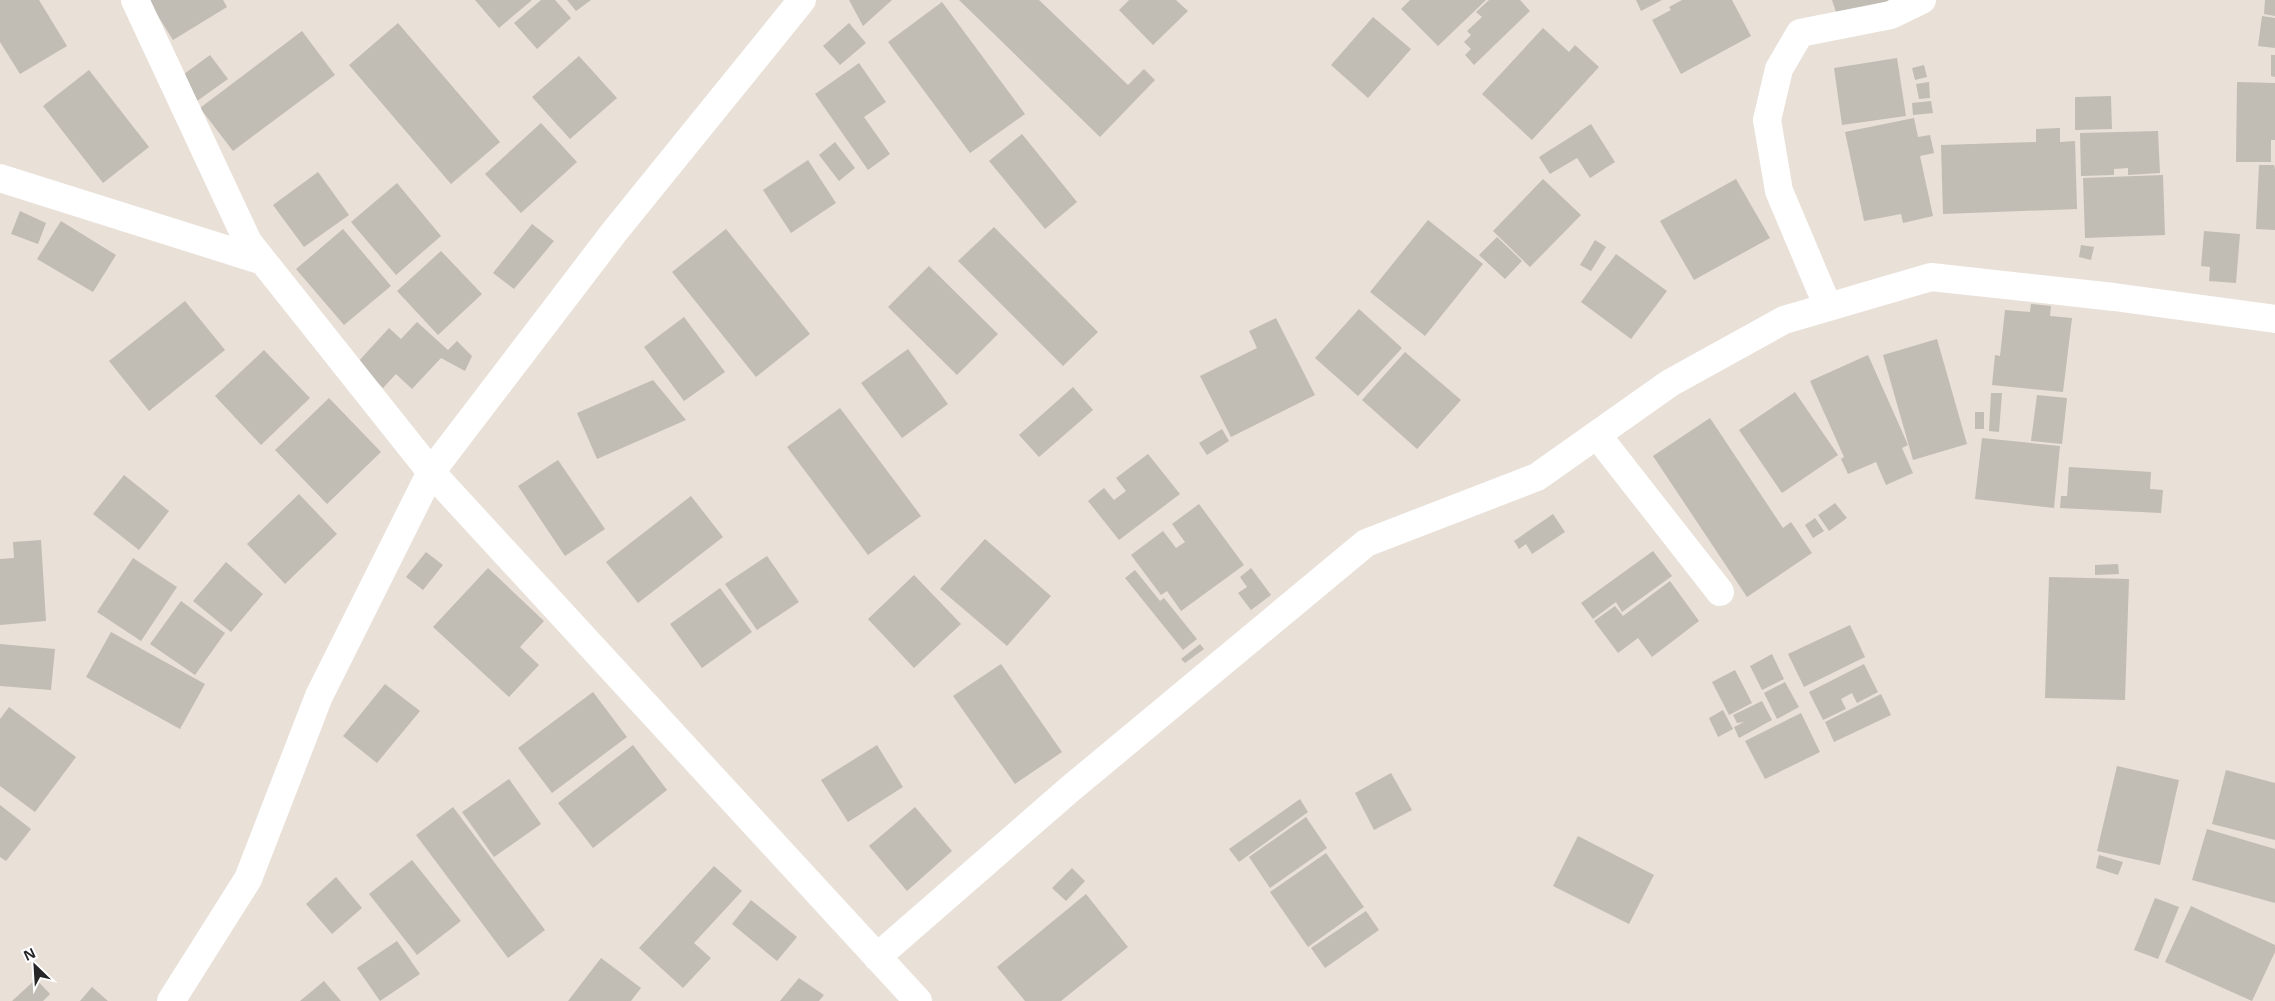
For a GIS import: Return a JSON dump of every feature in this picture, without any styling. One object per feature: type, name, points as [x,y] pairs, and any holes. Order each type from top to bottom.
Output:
[{"type":"street","points":[[135,0],[256,252],[431,472],[918,1001]]},
{"type":"street","points":[[171,1001],[248,879],[319,696],[431,472],[615,231],[802,0]]},
{"type":"street","points":[[1828,307],[1779,191],[1766,120],[1779,69],[1800,33],[1891,15],[1922,0]]},
{"type":"street","points":[[0,178],[256,252]]},
{"type":"street","points":[[877,957],[1070,789],[1366,543],[1537,477],[1670,383],[1784,320],[1931,277],[2114,297],[2275,320]]},
{"type":"street","points":[[1597,435],[1720,592]]},
{"type":"building","points":[[0,0],[39,0],[67,46],[20,74],[0,42]]},
{"type":"building","points":[[148,0],[223,0],[227,7],[173,40]]},
{"type":"building","points":[[475,0],[532,0],[499,28]]},
{"type":"building","points":[[541,0],[555,0],[571,18],[537,49],[514,23]]},
{"type":"building","points":[[567,0],[591,0],[576,11]]},
{"type":"building","points":[[849,0],[892,0],[863,26]]},
{"type":"building","points":[[959,0],[1039,0],[1128,85],[1144,69],[1155,80],[1100,137]]},
{"type":"building","points":[[1129,0],[1176,0],[1188,11],[1153,45],[1119,10]]},
{"type":"building","points":[[1410,0],[1486,0],[1438,46],[1401,9]]},
{"type":"building","points":[[1489,0],[1520,0],[1530,11],[1474,65],[1465,55],[1471,49],[1464,42],[1471,35],[1467,31],[1482,17],[1476,12]]},
{"type":"building","points":[[1636,0],[1662,0],[1641,11]]},
{"type":"building","points":[[1682,0],[1732,0],[1751,36],[1681,74],[1652,20],[1671,10],[1669,7]]},
{"type":"building","points":[[1832,0],[1888,0],[1888,1],[1837,15]]},
{"type":"building","points":[[2265,0],[2275,0],[2275,16],[2264,14]]},
{"type":"building","points":[[942,2],[1025,114],[970,153],[888,42]]},
{"type":"building","points":[[2262,16],[2275,18],[2275,48],[2258,46]]},
{"type":"building","points":[[1373,17],[1411,49],[1368,98],[1331,65]]},
{"type":"building","points":[[398,23],[500,142],[451,184],[349,65]]},
{"type":"building","points":[[849,23],[866,43],[840,65],[823,46]]},
{"type":"building","points":[[1543,28],[1569,52],[1575,45],[1599,67],[1532,140],[1482,94]]},
{"type":"building","points":[[302,31],[335,75],[233,151],[200,108]]},
{"type":"building","points":[[210,55],[228,79],[197,101],[180,77]]},
{"type":"building","points":[[2271,55],[2275,55],[2275,77],[2271,76]]},
{"type":"building","points":[[579,56],[617,98],[570,139],[532,97]]},
{"type":"building","points":[[1897,58],[1906,116],[1842,125],[1834,68]]},
{"type":"building","points":[[859,63],[886,102],[864,117],[890,154],[868,170],[815,94]]},
{"type":"building","points":[[1924,65],[1927,77],[1915,80],[1912,68]]},
{"type":"building","points":[[89,70],[149,147],[103,183],[43,106]]},
{"type":"building","points":[[1929,82],[1930,98],[1919,99],[1916,84]]},
{"type":"building","points":[[2237,82],[2275,83],[2275,140],[2271,140],[2271,162],[2236,162]]},
{"type":"building","points":[[2111,96],[2112,129],[2075,130],[2075,97]]},
{"type":"building","points":[[1931,101],[1933,113],[1913,115],[1912,103]]},
{"type":"building","points":[[1914,118],[1918,137],[1930,135],[1934,153],[1920,156],[1933,216],[1903,223],[1901,214],[1864,221],[1845,132]]},
{"type":"building","points":[[541,123],[577,162],[521,213],[485,174]]},
{"type":"building","points":[[1591,124],[1615,162],[1590,178],[1577,158],[1550,174],[1539,157]]},
{"type":"building","points":[[2060,128],[2060,142],[2075,141],[2077,209],[1943,214],[1941,145],[2036,142],[2036,129]]},
{"type":"building","points":[[2158,131],[2160,173],[2128,175],[2128,168],[2114,169],[2114,175],[2081,176],[2080,133]]},
{"type":"building","points":[[1022,134],[1077,202],[1045,229],[989,161]]},
{"type":"building","points":[[835,142],[855,168],[839,181],[819,155]]},
{"type":"building","points":[[808,160],[836,203],[791,233],[763,190]]},
{"type":"building","points":[[2259,165],[2274,165],[2275,169],[2275,230],[2256,229]]},
{"type":"building","points":[[318,172],[349,215],[304,247],[273,205]]},
{"type":"building","points":[[2163,175],[2165,235],[2085,238],[2083,178]]},
{"type":"building","points":[[1543,179],[1581,215],[1530,267],[1493,231]]},
{"type":"building","points":[[1736,179],[1770,238],[1694,280],[1660,221]]},
{"type":"building","points":[[397,183],[441,236],[396,275],[351,222]]},
{"type":"building","points":[[20,211],[46,223],[38,244],[11,234]]},
{"type":"building","points":[[1428,220],[1483,264],[1425,336],[1370,292]]},
{"type":"building","points":[[61,221],[116,255],[93,292],[37,259]]},
{"type":"building","points":[[532,224],[554,241],[514,289],[493,273]]},
{"type":"building","points":[[994,227],[1098,332],[1063,366],[958,261]]},
{"type":"building","points":[[343,229],[391,286],[344,325],[296,269]]},
{"type":"building","points":[[726,229],[810,334],[756,377],[672,272]]},
{"type":"building","points":[[2204,231],[2240,234],[2236,283],[2209,281],[2210,267],[2201,266]]},
{"type":"building","points":[[1497,237],[1522,261],[1505,279],[1479,255]]},
{"type":"building","points":[[1595,240],[1606,247],[1591,271],[1580,265]]},
{"type":"building","points":[[2081,245],[2094,247],[2091,260],[2079,257]]},
{"type":"building","points":[[441,251],[482,294],[438,335],[397,291]]},
{"type":"building","points":[[1616,254],[1667,291],[1631,339],[1581,302]]},
{"type":"building","points":[[929,266],[998,334],[957,375],[888,307]]},
{"type":"building","points":[[185,301],[225,350],[149,411],[109,361]]},
{"type":"building","points":[[2031,304],[2051,306],[2050,316],[2072,318],[2063,392],[1992,385],[1995,355],[2000,356],[2005,310],[2030,312]]},
{"type":"building","points":[[1359,309],[1402,348],[1358,396],[1315,358]]},
{"type":"building","points":[[684,317],[725,372],[684,401],[644,347]]},
{"type":"building","points":[[1276,318],[1315,395],[1231,437],[1200,376],[1257,348],[1249,331]]},
{"type":"building","points":[[417,322],[448,350],[457,341],[472,356],[465,371],[441,358],[412,389],[396,374],[383,388],[357,363],[389,328],[401,339]]},
{"type":"building","points":[[1937,339],[1967,444],[1913,460],[1883,355]]},
{"type":"building","points":[[908,349],[948,404],[902,438],[861,383]]},
{"type":"building","points":[[264,350],[310,398],[261,445],[215,396]]},
{"type":"building","points":[[1405,352],[1461,400],[1417,449],[1362,400]]},
{"type":"building","points":[[1868,355],[1908,445],[1902,448],[1913,473],[1886,485],[1876,462],[1848,474],[1841,459],[1844,457],[1810,381]]},
{"type":"building","points":[[653,380],[686,420],[597,459],[577,413]]},
{"type":"building","points":[[1073,387],[1093,410],[1039,457],[1019,435]]},
{"type":"building","points":[[1795,392],[1838,455],[1782,493],[1739,430]]},
{"type":"building","points":[[1991,393],[2002,393],[1999,432],[1989,431]]},
{"type":"building","points":[[2037,395],[2067,398],[2062,444],[2031,441]]},
{"type":"building","points":[[329,398],[381,452],[327,504],[275,450]]},
{"type":"building","points":[[840,408],[921,516],[868,555],[787,447]]},
{"type":"building","points":[[1975,412],[1984,412],[1984,429],[1975,429]]},
{"type":"building","points":[[1710,418],[1783,528],[1791,522],[1812,553],[1747,597],[1653,456]]},
{"type":"building","points":[[1222,429],[1229,441],[1207,455],[1199,443]]},
{"type":"building","points":[[1982,438],[2060,446],[2054,508],[1975,499]]},
{"type":"building","points":[[1148,454],[1180,494],[1119,540],[1088,501],[1104,488],[1114,500],[1126,491],[1116,478]]},
{"type":"building","points":[[558,460],[605,529],[565,556],[518,486]]},
{"type":"building","points":[[2069,467],[2151,472],[2150,489],[2163,490],[2161,513],[2060,508],[2061,496],[2067,496]]},
{"type":"building","points":[[124,475],[169,511],[139,550],[93,514]]},
{"type":"building","points":[[299,494],[337,534],[285,584],[247,544]]},
{"type":"building","points":[[691,496],[723,537],[638,603],[606,562]]},
{"type":"building","points":[[1835,503],[1847,518],[1829,531],[1818,515]]},
{"type":"building","points":[[1199,504],[1244,565],[1181,611],[1167,591],[1161,595],[1131,555],[1163,531],[1176,548],[1185,542],[1172,524]]},
{"type":"building","points":[[1553,514],[1565,532],[1532,554],[1526,544],[1519,549],[1514,541]]},
{"type":"building","points":[[1815,518],[1824,531],[1813,538],[1805,525]]},
{"type":"building","points":[[985,539],[1051,596],[1007,646],[940,589]]},
{"type":"building","points":[[41,540],[46,621],[0,625],[0,559],[14,558],[13,542]]},
{"type":"building","points":[[1653,551],[1672,576],[1622,612],[1616,602],[1593,619],[1581,603]]},
{"type":"building","points":[[426,552],[443,565],[423,590],[406,577]]},
{"type":"building","points":[[767,556],[799,602],[757,630],[725,584]]},
{"type":"building","points":[[133,558],[177,587],[141,641],[97,612]]},
{"type":"building","points":[[226,562],[263,594],[231,632],[193,601]]},
{"type":"building","points":[[2118,564],[2119,574],[2095,575],[2095,565]]},
{"type":"building","points":[[488,568],[544,621],[520,647],[539,665],[509,697],[433,627]]},
{"type":"building","points":[[1251,568],[1271,595],[1251,610],[1238,593],[1247,587],[1240,577]]},
{"type":"building","points":[[1135,570],[1160,601],[1164,598],[1197,639],[1183,650],[1125,578]]},
{"type":"building","points":[[914,575],[961,624],[914,668],[868,619]]},
{"type":"building","points":[[2049,577],[2129,579],[2125,700],[2045,698]]},
{"type":"building","points":[[1670,581],[1699,621],[1652,657],[1638,638],[1618,653],[1594,621],[1615,606],[1623,616]]},
{"type":"building","points":[[720,588],[752,632],[702,668],[670,624]]},
{"type":"building","points":[[181,601],[225,633],[195,675],[150,644]]},
{"type":"building","points":[[1850,625],[1865,657],[1804,687],[1788,654]]},
{"type":"building","points":[[111,632],[205,684],[180,729],[86,677]]},
{"type":"building","points":[[0,644],[55,649],[51,690],[0,686]]},
{"type":"building","points":[[1200,644],[1204,649],[1185,663],[1181,659]]},
{"type":"building","points":[[1772,654],[1784,679],[1762,690],[1750,666]]},
{"type":"building","points":[[1001,664],[1062,752],[1015,784],[953,696]]},
{"type":"building","points":[[1864,664],[1878,692],[1857,703],[1852,693],[1841,699],[1846,709],[1823,720],[1809,692]]},
{"type":"building","points":[[1735,670],[1752,703],[1729,715],[1712,682]]},
{"type":"building","points":[[1785,682],[1799,707],[1777,719],[1764,693]]},
{"type":"building","points":[[385,684],[420,711],[377,763],[343,736]]},
{"type":"building","points":[[593,692],[627,737],[552,793],[518,748]]},
{"type":"building","points":[[1881,694],[1891,715],[1834,742],[1825,722]]},
{"type":"building","points":[[1762,701],[1772,720],[1739,738],[1734,727],[1744,722],[1737,723],[1733,715]]},
{"type":"building","points":[[9,707],[76,757],[35,812],[0,786],[0,719]]},
{"type":"building","points":[[1723,710],[1733,729],[1718,737],[1709,718]]},
{"type":"building","points":[[1801,713],[1820,752],[1765,779],[1745,741]]},
{"type":"building","points":[[633,745],[667,790],[593,848],[558,803]]},
{"type":"building","points":[[877,745],[903,787],[848,822],[821,780]]},
{"type":"building","points":[[2117,766],[2179,780],[2160,865],[2097,851]]},
{"type":"building","points":[[2226,770],[2275,783],[2275,840],[2212,824]]},
{"type":"building","points":[[1391,773],[1412,810],[1374,830],[1355,793]]},
{"type":"building","points":[[509,779],[541,824],[494,857],[462,812]]},
{"type":"building","points":[[1300,799],[1308,812],[1239,862],[1229,849]]},
{"type":"building","points":[[0,805],[31,829],[6,861],[0,857]]},
{"type":"building","points":[[453,807],[545,930],[508,958],[416,835]]},
{"type":"building","points":[[915,807],[952,851],[907,891],[869,846]]},
{"type":"building","points":[[1306,817],[1327,848],[1270,888],[1249,857]]},
{"type":"building","points":[[2207,829],[2275,849],[2275,903],[2192,880]]},
{"type":"building","points":[[1578,836],[1654,875],[1629,924],[1553,886]]},
{"type":"building","points":[[1326,853],[1364,907],[1308,947],[1270,892]]},
{"type":"building","points":[[2099,855],[2123,862],[2118,875],[2096,868]]},
{"type":"building","points":[[412,860],[461,921],[417,955],[369,894]]},
{"type":"building","points":[[714,866],[742,891],[694,943],[711,958],[683,988],[639,948]]},
{"type":"building","points":[[1072,868],[1085,881],[1066,901],[1052,888]]},
{"type":"building","points":[[336,877],[362,908],[332,934],[306,904]]},
{"type":"building","points":[[1086,894],[1128,947],[1061,1001],[1025,1001],[997,967]]},
{"type":"building","points":[[2155,898],[2179,907],[2158,959],[2134,950]]},
{"type":"building","points":[[751,900],[797,937],[777,961],[732,924]]},
{"type":"building","points":[[2191,906],[2275,945],[2275,952],[2252,1001],[2165,962]]},
{"type":"building","points":[[1366,911],[1379,930],[1325,968],[1311,948]]},
{"type":"building","points":[[397,941],[420,974],[380,1001],[357,968]]},
{"type":"building","points":[[601,958],[641,988],[631,1001],[568,1001]]},
{"type":"building","points":[[799,978],[824,995],[819,1001],[780,1001]]},
{"type":"building","points":[[36,979],[50,994],[43,1001],[12,1001]]},
{"type":"building","points":[[324,981],[341,1001],[300,1001]]},
{"type":"building","points":[[92,987],[108,1001],[80,1001]]}]
